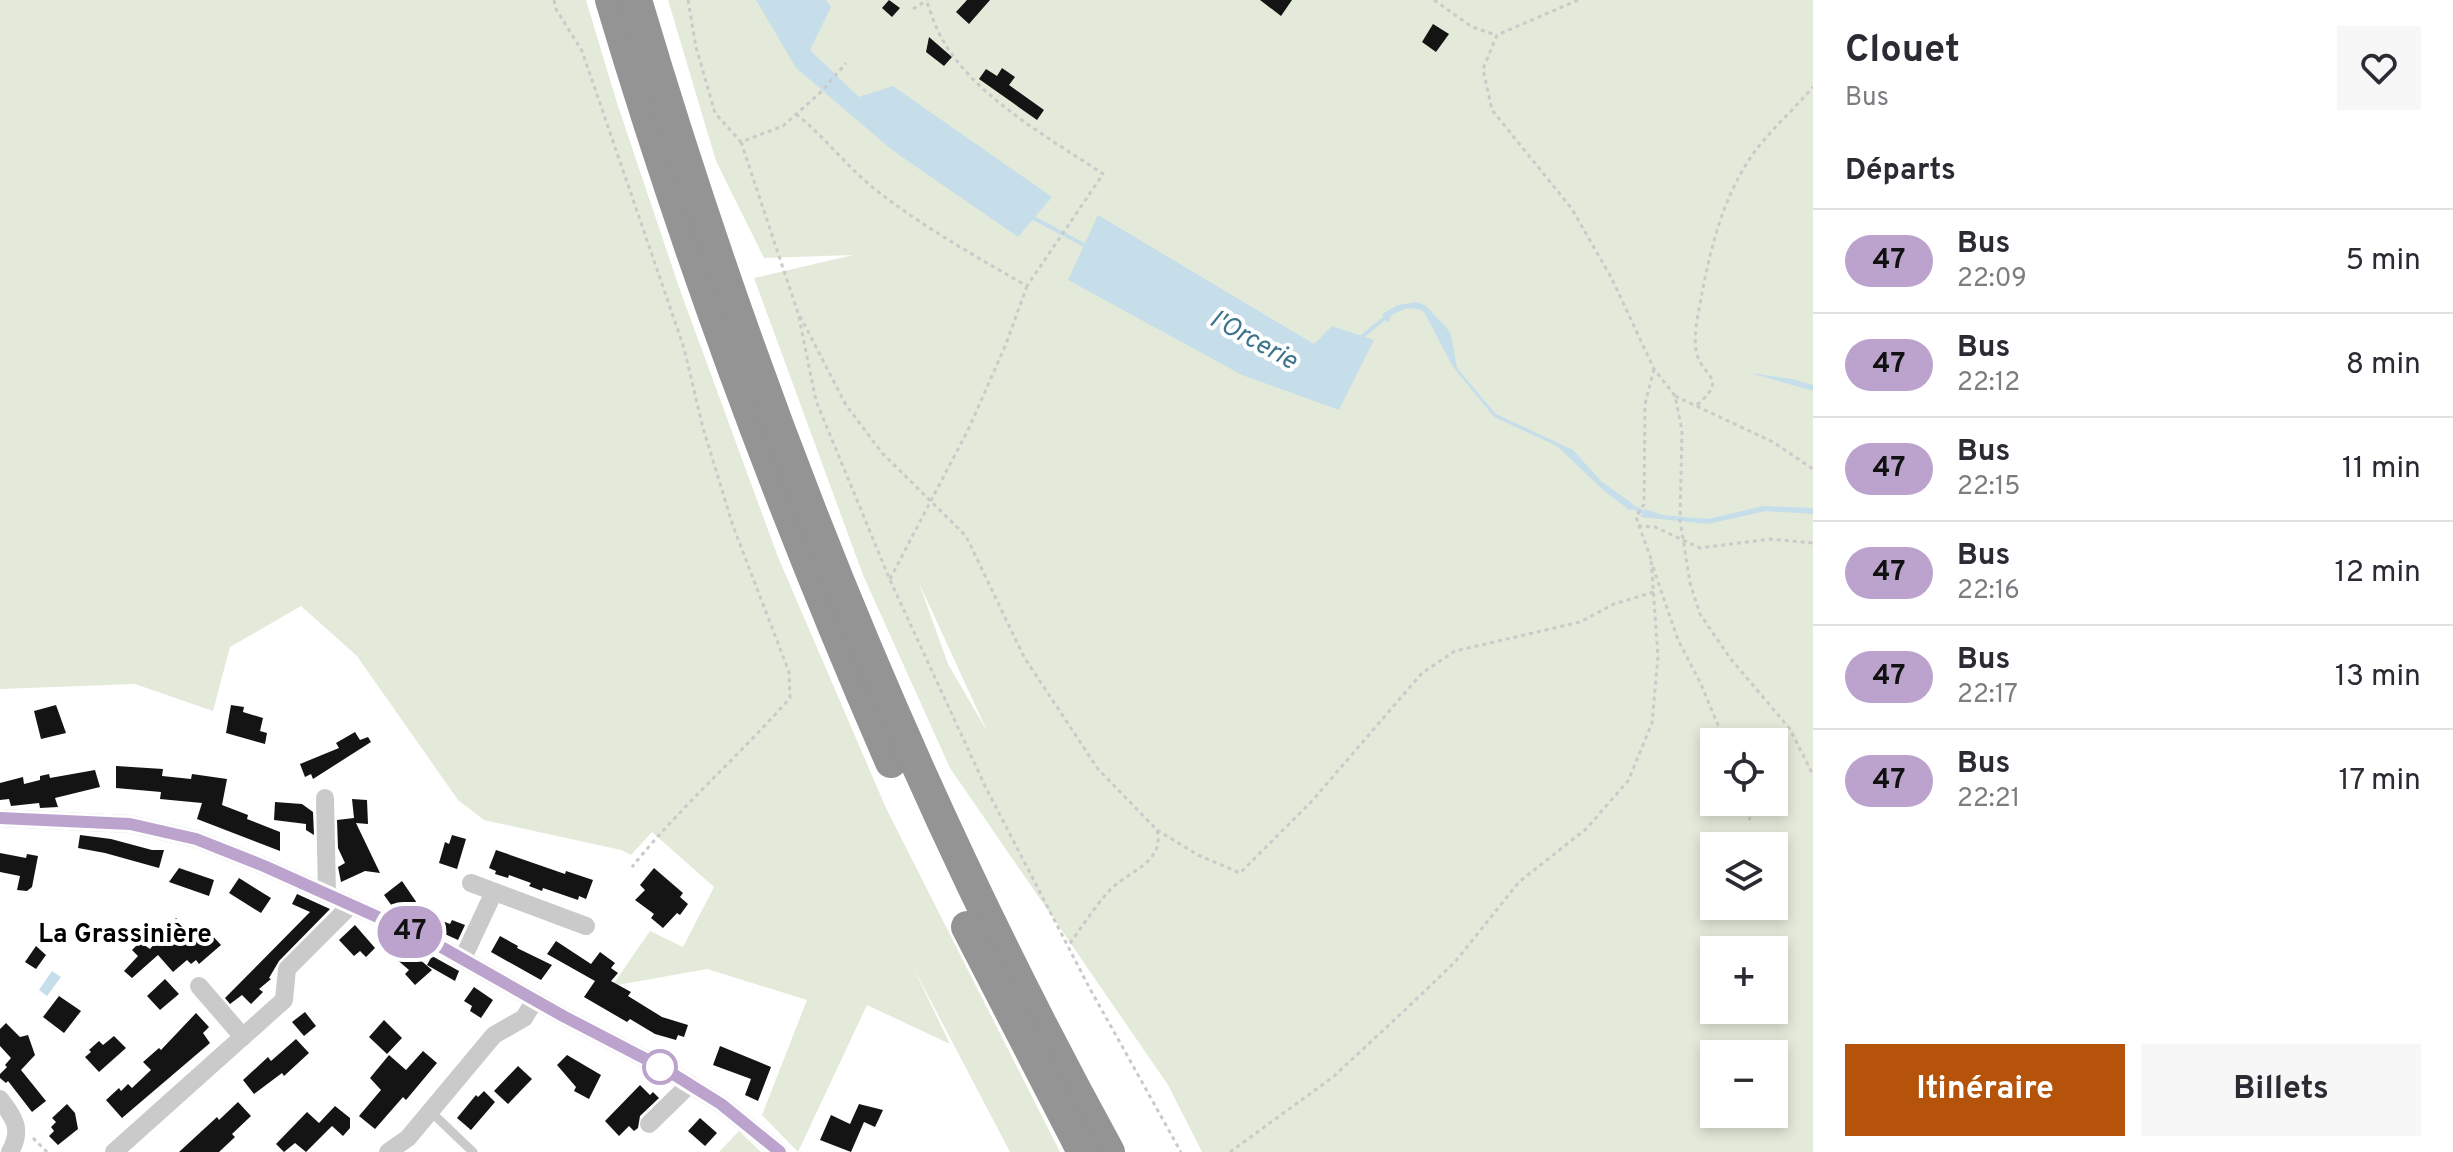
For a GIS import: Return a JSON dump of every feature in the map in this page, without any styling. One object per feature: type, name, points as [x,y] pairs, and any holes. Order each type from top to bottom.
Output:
[{"type":"highway","points":[[611,0],[685,234],[781,496],[828,614],[959,911],[1083,1152]]},
{"type":"highway","points":[[636,0],[727,282],[850,608],[977,898],[1109,1152]]},
{"type":"street","points":[[325,798],[327,894]]},
{"type":"street","points":[[0,818],[130,824],[196,839],[327,894],[463,958],[690,1084],[746,1123],[780,1152]]},
{"type":"street","points":[[471,883],[586,926]]},
{"type":"street","points":[[463,958],[494,892]]},
{"type":"street","points":[[114,1152],[284,1000],[287,969],[351,905]]},
{"type":"street","points":[[199,986],[243,1037]]},
{"type":"street","points":[[388,1152],[408,1138],[494,1035],[524,1018],[535,1000]]},
{"type":"street","points":[[649,1124],[690,1084]]},
{"type":"street","points":[[0,1099],[18,1131],[10,1152]]},
{"type":"lane","points":[[429,1110],[473,1152]]},
{"type":"path","points":[[554,0],[556,9],[582,51],[684,348],[703,428],[733,526],[789,672],[790,698],[665,826],[632,867]]},
{"type":"path","points":[[688,0],[696,47],[715,113],[741,142],[798,313],[816,401],[890,580],[985,786],[1181,1152]]},
{"type":"path","points":[[890,580],[969,428],[1006,344],[1027,286],[1103,174],[1008,110],[961,68],[939,35],[927,0],[913,9]]},
{"type":"path","points":[[1434,0],[1472,27],[1497,35],[1578,0]]},
{"type":"path","points":[[1497,35],[1483,69],[1492,110],[1572,209],[1612,279],[1654,369],[1675,396],[1682,430],[1680,520],[1690,583],[1700,614],[1730,658],[1790,729],[1813,775]]},
{"type":"path","points":[[741,142],[783,126],[822,91],[846,63]]},
{"type":"path","points":[[1697,405],[1708,395],[1713,384],[1710,374],[1697,357],[1696,342],[1702,293],[1724,205],[1759,146],[1813,87]]},
{"type":"path","points":[[796,114],[821,133],[873,188],[918,222],[1027,286]]},
{"type":"path","points":[[798,313],[846,405],[882,453],[966,536],[1024,657],[1098,769],[1157,830],[1198,855],[1240,873],[1312,801],[1422,673],[1455,651],[1580,622],[1614,604],[1655,592]]},
{"type":"path","points":[[1654,369],[1645,404],[1644,504],[1636,517],[1678,640],[1719,728]]},
{"type":"path","points":[[1675,396],[1773,442],[1813,469]]},
{"type":"path","points":[[1638,526],[1655,527],[1700,548],[1770,539],[1813,543]]},
{"type":"path","points":[[1230,1152],[1333,1077],[1405,1010],[1455,962],[1519,882],[1586,829],[1628,781],[1652,723],[1658,656],[1651,559]]},
{"type":"path","points":[[1749,816],[1750,820]]},
{"type":"path","points":[[1068,946],[1112,888],[1138,871],[1157,852],[1160,841],[1157,830]]},
{"type":"path","points":[[18,1131],[38,1140],[47,1152]]},
{"type":"green space","points":[[0,0],[586,0],[680,290],[778,557],[886,808],[1060,1152],[1010,1152],[913,967],[950,1044],[867,1005],[798,1152],[762,1115],[807,1000],[707,969],[612,986],[650,931],[683,947],[714,887],[652,832],[631,855],[621,850],[484,820],[458,800],[357,656],[301,606],[230,647],[213,711],[135,684],[0,689]]},
{"type":"green space","points":[[668,0],[1813,0],[1813,1152],[1202,1152],[1168,1085],[950,768],[863,575],[754,278],[853,255],[764,258],[716,161]],"holes":[[[919,583],[987,731],[948,664]]]},
{"type":"green space","points":[[739,1131],[761,1152],[719,1152]]},
{"type":"water","points":[[756,0],[826,0],[831,7],[810,50],[859,97],[893,86],[1052,197],[1018,237],[892,150],[796,68]]},
{"type":"water","points":[[1098,215],[1314,344],[1332,326],[1374,340],[1339,410],[1242,375],[1068,280]]},
{"type":"water","points":[[1416,302],[1425,305],[1446,327],[1451,335],[1457,368],[1496,414],[1573,450],[1601,481],[1633,504],[1631,511],[1604,491],[1557,446],[1494,417],[1453,367],[1424,312],[1411,308],[1403,310],[1391,316],[1388,323],[1382,314],[1398,305]]},
{"type":"water","points":[[1750,373],[1813,385],[1813,391]]},
{"type":"water","points":[[1763,506],[1813,508],[1813,514],[1766,511],[1708,524],[1640,517],[1645,509],[1663,515],[1708,519]]},
{"type":"water","points":[[52,971],[61,977],[47,996],[39,990]]},
{"type":"building","points":[[889,0],[900,8],[892,17],[882,8]]},
{"type":"building","points":[[967,0],[990,0],[969,24],[956,12]]},
{"type":"building","points":[[1260,0],[1292,0],[1281,16]]},
{"type":"building","points":[[1433,24],[1449,34],[1436,52],[1422,42]]},
{"type":"building","points":[[929,37],[952,57],[944,66],[926,52]]},
{"type":"building","points":[[1002,68],[1015,77],[1009,85],[1044,110],[1037,120],[979,79],[986,69],[997,76]]},
{"type":"building","points":[[56,705],[66,733],[41,739],[34,711]]},
{"type":"building","points":[[231,705],[244,707],[243,712],[263,718],[260,731],[267,733],[265,744],[226,733]]},
{"type":"building","points":[[355,732],[360,740],[368,737],[371,742],[313,779],[311,774],[305,777],[300,764],[339,748],[336,743]]},
{"type":"building","points":[[116,766],[163,769],[162,776],[191,779],[192,774],[227,779],[222,805],[280,832],[280,851],[197,819],[202,803],[160,799],[161,792],[116,788]]},
{"type":"building","points":[[95,770],[100,787],[55,798],[58,807],[40,808],[39,803],[11,806],[9,799],[0,800],[0,783],[23,777],[24,784],[49,774],[50,778]]},
{"type":"building","points":[[352,799],[367,800],[368,824],[356,823],[380,873],[365,871],[341,882],[338,867],[345,863],[338,848],[337,820],[354,818]]},
{"type":"building","points":[[275,802],[302,804],[313,812],[314,835],[306,830],[306,824],[274,820]]},
{"type":"building","points":[[80,835],[164,850],[159,868],[78,848]]},
{"type":"building","points":[[452,835],[466,839],[457,869],[439,863],[445,842],[449,844]]},
{"type":"building","points":[[496,850],[565,874],[566,871],[593,880],[586,899],[579,896],[578,900],[543,888],[542,891],[509,875],[508,878],[495,874],[496,871],[489,868]]},
{"type":"building","points":[[0,853],[26,858],[27,854],[38,856],[32,887],[27,891],[17,890],[20,876],[0,872]]},
{"type":"building","points":[[179,868],[214,880],[209,896],[169,882]]},
{"type":"building","points":[[654,868],[683,893],[680,897],[688,904],[663,928],[651,918],[654,914],[635,900],[645,890],[640,885]]},
{"type":"building","points":[[239,878],[271,898],[261,913],[229,893]]},
{"type":"building","points":[[402,881],[419,906],[406,916],[397,913],[384,895]]},
{"type":"building","points":[[297,894],[330,909],[279,961],[271,979],[259,989],[263,992],[251,1004],[242,995],[230,1004],[225,998],[310,912],[292,904]]},
{"type":"building","points":[[176,918],[200,940],[209,932],[221,945],[199,964],[196,960],[191,964],[187,960],[173,972],[158,955],[132,978],[124,971],[138,956],[132,950],[140,942],[150,949]]},
{"type":"building","points":[[440,920],[465,925],[458,940],[436,930]]},
{"type":"building","points":[[355,925],[375,948],[366,957],[360,951],[354,956],[339,940]]},
{"type":"building","points":[[500,936],[552,965],[541,980],[491,952]]},
{"type":"building","points":[[397,940],[432,970],[415,985],[405,974],[409,970],[387,951]]},
{"type":"building","points":[[556,941],[591,964],[600,952],[615,963],[611,968],[618,973],[611,981],[631,992],[628,996],[662,1017],[688,1025],[684,1037],[678,1035],[676,1040],[655,1034],[584,997],[595,981],[547,954]]},
{"type":"building","points":[[36,946],[46,955],[36,969],[25,962]]},
{"type":"building","points":[[432,956],[459,971],[455,981],[427,965]]},
{"type":"building","points":[[165,979],[179,994],[160,1010],[147,996]]},
{"type":"building","points":[[474,987],[493,1000],[481,1018],[470,1011],[472,1006],[464,1001]]},
{"type":"building","points":[[59,996],[81,1011],[64,1033],[43,1017]]},
{"type":"building","points":[[305,1012],[316,1026],[304,1036],[292,1022]]},
{"type":"building","points":[[196,1013],[209,1027],[203,1033],[210,1043],[122,1118],[106,1100],[119,1088],[121,1091],[128,1084],[132,1088],[151,1070],[143,1062],[159,1048],[161,1050]]},
{"type":"building","points":[[384,1020],[402,1038],[387,1054],[369,1037]]},
{"type":"building","points":[[6,1023],[20,1037],[28,1035],[35,1055],[21,1070],[46,1101],[32,1112],[8,1081],[6,1083],[0,1078],[11,1058],[0,1046],[0,1029]]},
{"type":"building","points":[[114,1036],[126,1048],[99,1072],[85,1057],[99,1041],[103,1045]]},
{"type":"building","points":[[296,1039],[309,1053],[284,1076],[282,1073],[254,1094],[243,1080],[268,1057],[271,1061]]},
{"type":"building","points":[[720,1046],[771,1067],[758,1101],[745,1095],[751,1079],[713,1065]]},
{"type":"building","points":[[423,1051],[437,1063],[406,1100],[403,1097],[375,1129],[359,1116],[381,1090],[370,1078],[389,1055],[406,1070]]},
{"type":"building","points":[[567,1055],[601,1075],[589,1099],[574,1091],[576,1087],[557,1065]]},
{"type":"building","points":[[518,1066],[532,1079],[508,1104],[494,1091]]},
{"type":"building","points":[[640,1085],[650,1095],[653,1092],[659,1098],[640,1116],[638,1128],[634,1131],[629,1126],[619,1136],[605,1121]]},
{"type":"building","points":[[484,1091],[495,1102],[471,1130],[457,1118],[476,1095],[478,1097]]},
{"type":"building","points":[[238,1102],[251,1116],[219,1152],[179,1152],[217,1117],[219,1120]]},
{"type":"building","points":[[67,1104],[75,1113],[78,1129],[58,1145],[49,1136],[56,1122],[52,1118]]},
{"type":"building","points":[[859,1104],[883,1110],[875,1127],[864,1122],[851,1152],[820,1140],[831,1115],[850,1124]]},
{"type":"building","points":[[335,1106],[350,1118],[350,1128],[343,1136],[332,1126],[306,1152],[295,1143],[284,1152],[276,1144],[307,1112],[319,1123]]},
{"type":"building","points":[[700,1118],[717,1133],[705,1146],[688,1131]]},
{"type":"waterway","name":"l'Orcerie","points":[[1030,216],[1086,246]]},
{"type":"waterway","name":"l'Orcerie","points":[[1359,339],[1386,317]]},
{"type":"waterway","name":"l'Orcerie","points":[[1628,505],[1645,513]]},
{"type":"bus line","name":"47","points":[[0,818],[130,824],[196,839],[264,866],[429,940],[563,1016],[665,1069],[721,1104],[780,1152]]},
{"type":"district","name":"La Grassinière","points":[[125,935]]}]
